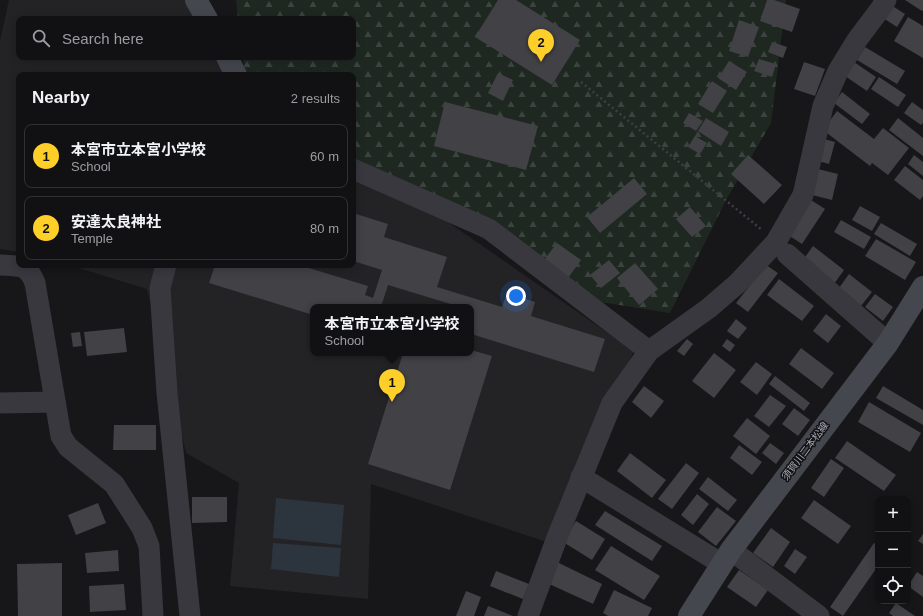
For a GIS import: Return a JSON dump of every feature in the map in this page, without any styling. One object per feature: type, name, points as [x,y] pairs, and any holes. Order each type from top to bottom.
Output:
[{"type":"main road","points":[[196,0],[205,16]]},
{"type":"main road","points":[[228,60],[234,72]]},
{"type":"main road","name":"須賀川二本松線","points":[[689,616],[727,557],[920,301]]},
{"type":"street","points":[[528,616],[558,535],[612,403],[649,351],[709,308],[782,248],[803,195],[823,106],[838,71],[857,40],[886,0]]},
{"type":"street","points":[[356,170],[489,228],[649,351]]},
{"type":"street","points":[[782,248],[888,343]]},
{"type":"street","points":[[0,265],[16,267]]},
{"type":"street","points":[[25,268],[34,278],[61,436],[68,446],[114,484],[142,528],[149,546],[153,616]]},
{"type":"street","points":[[165,268],[160,288],[167,393],[190,616]]},
{"type":"street","points":[[0,403],[55,402]]},
{"type":"street","points":[[582,477],[727,557],[820,616]]},
{"type":"path","points":[[581,82],[782,248]]},
{"type":"shaded area","points":[[9,0],[187,0],[195,16],[16,16],[16,60],[219,60],[226,72],[16,72],[16,252],[0,249],[0,41]]},
{"type":"shaded area","points":[[356,181],[445,220],[634,351],[547,542],[371,484],[368,599],[230,586],[239,483],[186,453],[147,289],[79,268],[356,268]]},
{"type":"shaded area","points":[[276,498],[344,505],[341,545],[273,538]]},
{"type":"shaded area","points":[[273,543],[341,548],[339,577],[271,569]]},
{"type":"green space","points":[[236,0],[786,0],[771,123],[726,200],[670,313],[594,301],[524,266],[452,217],[356,165],[356,72],[245,72],[243,60],[356,60],[356,16],[238,16]]},
{"type":"building","points":[[498,0],[516,0],[580,40],[552,85],[475,37]]},
{"type":"building","points":[[767,0],[774,0],[800,9],[792,32],[760,21]]},
{"type":"building","points":[[905,0],[923,0],[923,10],[922,11]]},
{"type":"building","points":[[891,5],[905,14],[897,27],[883,18]]},
{"type":"building","points":[[908,17],[923,26],[923,58],[894,41]]},
{"type":"building","points":[[739,20],[759,27],[748,57],[729,51]]},
{"type":"building","points":[[772,42],[787,47],[783,58],[768,52]]},
{"type":"building","points":[[865,47],[905,71],[897,84],[857,60]]},
{"type":"building","points":[[759,59],[776,64],[772,77],[754,71]]},
{"type":"building","points":[[851,60],[876,77],[867,91],[842,74]]},
{"type":"building","points":[[729,61],[747,72],[736,90],[718,78]]},
{"type":"building","points":[[804,62],[825,69],[815,96],[794,89]]},
{"type":"building","points":[[498,73],[513,80],[503,101],[488,93]]},
{"type":"building","points":[[879,77],[906,95],[898,107],[871,89]]},
{"type":"building","points":[[712,81],[727,91],[713,113],[698,104]]},
{"type":"building","points":[[842,92],[870,114],[862,124],[834,103]]},
{"type":"building","points":[[445,102],[538,126],[526,170],[434,146]]},
{"type":"building","points":[[912,102],[923,110],[923,123],[921,125],[904,113]]},
{"type":"building","points":[[837,111],[874,139],[883,128],[909,148],[888,175],[872,163],[870,166],[823,130]]},
{"type":"building","points":[[689,113],[703,121],[696,131],[683,123]]},
{"type":"building","points":[[706,118],[729,132],[721,146],[698,131]]},
{"type":"building","points":[[898,118],[923,138],[923,156],[889,130]]},
{"type":"building","points":[[695,136],[707,143],[700,154],[688,147]]},
{"type":"building","points":[[824,139],[835,142],[829,164],[818,161]]},
{"type":"building","points":[[748,155],[782,185],[764,204],[731,174]]},
{"type":"building","points":[[914,155],[923,162],[923,176],[908,164]]},
{"type":"building","points":[[905,166],[923,180],[923,196],[920,200],[894,180]]},
{"type":"building","points":[[814,168],[838,174],[832,200],[808,194]]},
{"type":"building","points":[[634,178],[647,194],[600,233],[587,217]]},
{"type":"building","points":[[811,200],[825,209],[802,244],[788,235]]},
{"type":"building","points":[[860,206],[880,217],[872,231],[852,220]]},
{"type":"building","points":[[690,207],[706,226],[692,237],[676,219]]},
{"type":"building","points":[[356,214],[388,224],[384,237],[447,257],[437,287],[502,307],[507,293],[535,302],[531,316],[605,339],[594,372],[474,335],[474,304],[451,304],[388,285],[382,304],[310,304],[310,314],[209,283],[214,268],[309,268],[368,286],[365,295],[373,298],[382,270],[356,262]]},
{"type":"building","points":[[841,220],[871,237],[864,249],[834,232]]},
{"type":"building","points":[[881,223],[917,244],[910,256],[874,234]]},
{"type":"building","points":[[876,239],[916,262],[905,280],[865,256]]},
{"type":"building","points":[[557,243],[581,260],[568,278],[544,260]]},
{"type":"building","points":[[813,246],[844,270],[834,284],[803,260]]},
{"type":"building","points":[[609,260],[620,273],[601,288],[590,275]]},
{"type":"building","points":[[635,263],[658,289],[639,305],[617,278]]},
{"type":"building","points":[[766,265],[778,273],[748,312],[736,303]]},
{"type":"building","points":[[849,274],[872,292],[861,306],[839,288]]},
{"type":"building","points":[[779,279],[814,306],[802,321],[767,295]]},
{"type":"building","points":[[875,294],[893,307],[883,321],[865,307]]},
{"type":"building","points":[[826,314],[841,326],[828,343],[813,331]]},
{"type":"building","points":[[736,319],[747,328],[738,339],[727,331]]},
{"type":"building","points":[[124,328],[127,352],[87,356],[84,332]]},
{"type":"building","points":[[80,332],[82,346],[73,347],[71,333]]},
{"type":"building","points":[[687,339],[693,344],[684,356],[677,351]]},
{"type":"building","points":[[727,339],[735,345],[730,352],[722,346]]},
{"type":"building","points":[[801,348],[834,373],[822,389],[789,364]]},
{"type":"building","points":[[474,351],[492,356],[450,490],[368,464],[402,356],[474,356]]},
{"type":"building","points":[[714,353],[736,370],[714,398],[692,381]]},
{"type":"building","points":[[756,362],[772,374],[757,395],[740,382]]},
{"type":"building","points":[[775,376],[810,403],[804,411],[769,384]]},
{"type":"building","points":[[644,386],[664,401],[651,418],[632,402]]},
{"type":"building","points":[[883,386],[923,410],[923,425],[876,398]]},
{"type":"building","points":[[770,395],[786,406],[769,427],[754,416]]},
{"type":"building","points":[[869,402],[921,433],[910,452],[858,422]]},
{"type":"building","points":[[794,408],[810,420],[798,436],[782,424]]},
{"type":"building","points":[[747,418],[770,436],[756,454],[733,436]]},
{"type":"building","points":[[114,425],[156,425],[156,450],[113,450]]},
{"type":"building","points":[[847,441],[896,475],[884,491],[835,458]]},
{"type":"building","points":[[770,443],[784,453],[776,464],[762,453]]},
{"type":"building","points":[[739,445],[762,462],[752,475],[730,458]]},
{"type":"building","points":[[630,453],[666,480],[652,498],[617,471]]},
{"type":"building","points":[[831,459],[844,468],[824,497],[811,488]]},
{"type":"building","points":[[686,463],[699,473],[672,509],[658,499]]},
{"type":"building","points":[[708,477],[737,500],[728,511],[699,489]]},
{"type":"building","points":[[697,494],[709,504],[693,525],[681,515]]},
{"type":"building","points":[[192,497],[227,497],[227,522],[192,523]]},
{"type":"building","points":[[814,500],[851,526],[838,544],[801,518]]},
{"type":"building","points":[[98,503],[106,523],[76,535],[68,515]]},
{"type":"building","points":[[717,507],[736,521],[716,546],[698,532]]},
{"type":"building","points":[[605,511],[662,546],[652,561],[595,525]]},
{"type":"building","points":[[576,521],[605,539],[592,560],[563,542]]},
{"type":"building","points":[[771,528],[790,542],[773,567],[753,553]]},
{"type":"building","points":[[923,534],[923,544],[918,541]]},
{"type":"building","points":[[874,543],[875,570],[843,616],[830,607]]},
{"type":"building","points":[[611,546],[660,576],[644,600],[595,570]]},
{"type":"building","points":[[795,549],[807,557],[795,574],[784,566]]},
{"type":"building","points":[[118,550],[119,571],[87,573],[85,553]]},
{"type":"building","points":[[557,562],[602,584],[593,604],[547,583]]},
{"type":"building","points":[[62,563],[62,616],[18,616],[17,564]]},
{"type":"building","points":[[739,570],[768,590],[756,607],[727,587]]},
{"type":"building","points":[[496,571],[529,584],[523,599],[490,586]]},
{"type":"building","points":[[917,572],[923,576],[923,597],[911,588],[911,581]]},
{"type":"building","points":[[124,584],[126,610],[90,612],[89,586]]},
{"type":"building","points":[[614,590],[652,608],[648,616],[608,616],[603,613]]},
{"type":"building","points":[[466,591],[481,597],[474,616],[456,616]]},
{"type":"building","points":[[895,604],[897,604],[915,616],[893,616],[889,613]]},
{"type":"building","points":[[488,606],[513,616],[484,616]]},
{"type":"place","name":"安達太良神社","points":[[541,62]]},
{"type":"place","name":"本宮市立本宮小学校","points":[[392,402]]}]
